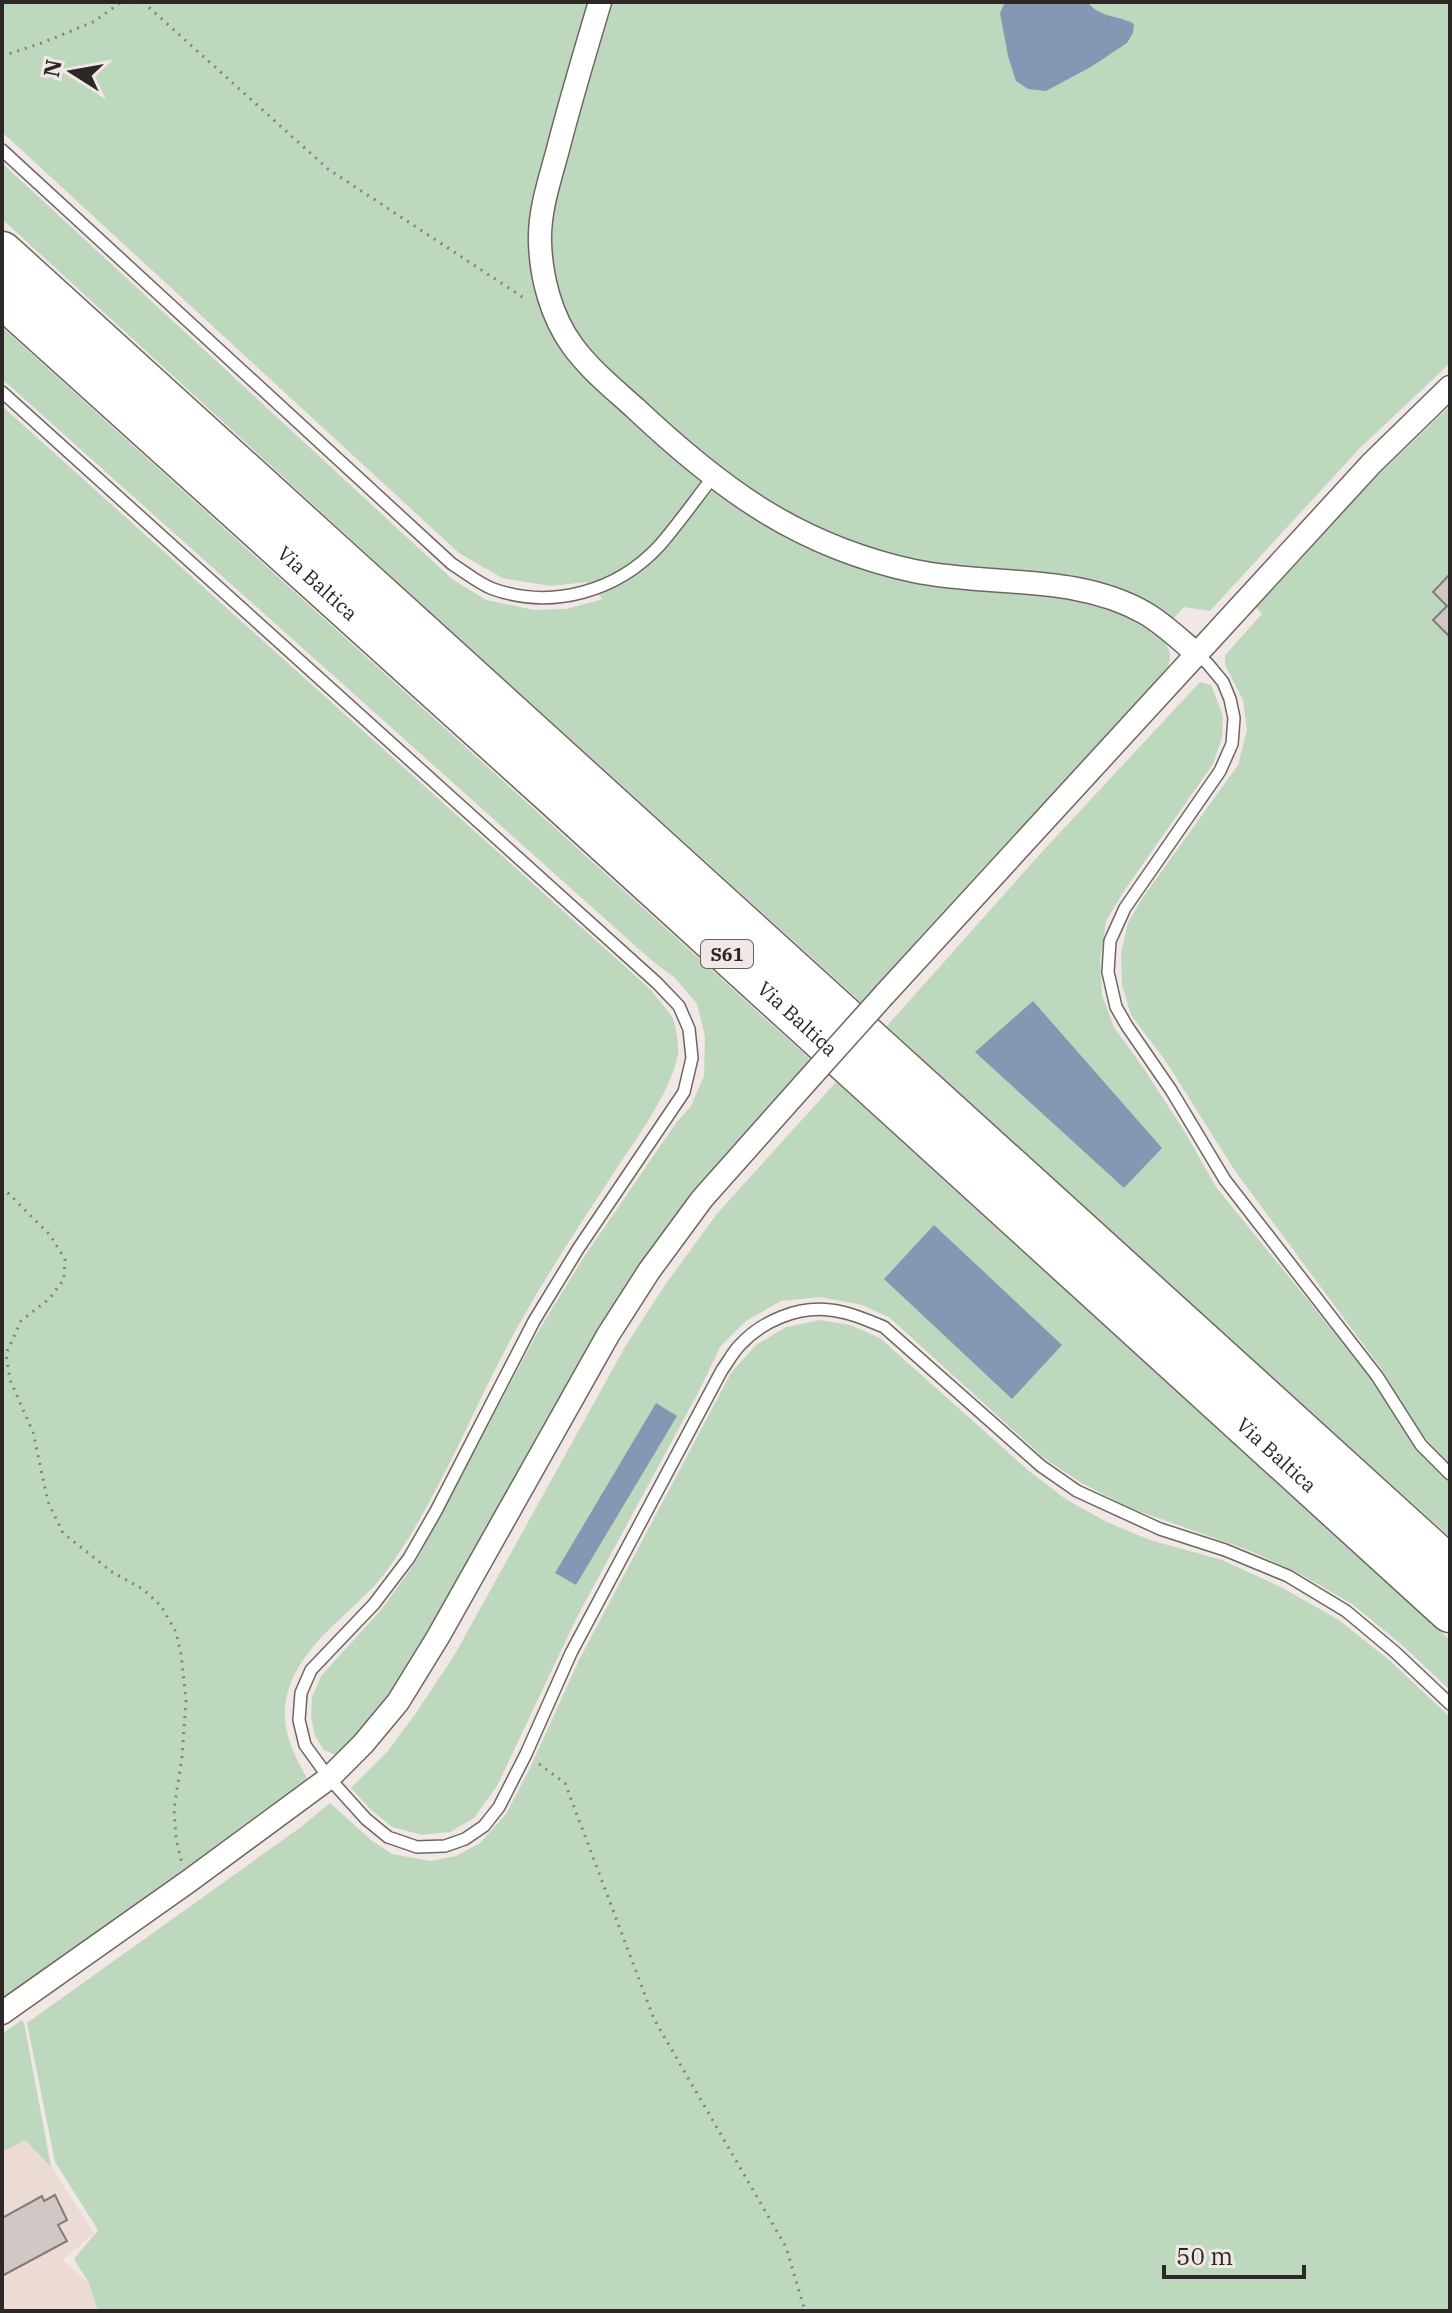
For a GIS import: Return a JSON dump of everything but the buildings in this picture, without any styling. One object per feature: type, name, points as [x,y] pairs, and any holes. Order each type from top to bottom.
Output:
[{"type":"highway","name":"Via Baltica","points":[[2,252],[1450,1567]]},
{"type":"highway","name":"Via Baltica","points":[[2,297],[1450,1612]]},
{"type":"street","points":[[600,2],[543,206],[540,241],[543,275],[557,319],[571,344],[593,370],[713,477],[765,513],[817,541],[916,572],[1079,589],[1113,599],[1144,612],[1197,654]]},
{"type":"street","points":[[2,2013],[329,1778],[363,1744],[398,1702],[438,1637],[608,1335],[649,1271],[702,1199],[884,995],[1371,464],[1450,387]]},
{"type":"lane","points":[[2,150],[452,564],[491,589],[528,598],[567,598],[606,586],[659,546],[713,477]]},
{"type":"lane","points":[[2,392],[657,983],[679,1006],[689,1029],[692,1058],[684,1092],[578,1249],[534,1321],[409,1558],[374,1604],[311,1670],[301,1693],[299,1720],[305,1745],[329,1778],[366,1819],[388,1837],[417,1847],[445,1846],[465,1839],[484,1826],[499,1807],[571,1653],[722,1370],[741,1343],[769,1322],[797,1311],[830,1310],[854,1315],[884,1327],[1041,1466],[1077,1491],[1160,1529],[1225,1550],[1288,1576],[1346,1611],[1450,1704]]},
{"type":"lane","points":[[1197,654],[1223,682],[1230,699],[1234,718],[1232,744],[1220,771],[1125,908],[1110,941],[1108,972],[1116,1007],[1225,1180],[1377,1376],[1421,1445],[1450,1474]]},
{"type":"path","points":[[2,56],[95,21],[121,2]]},
{"type":"path","points":[[143,2],[328,169],[557,319]]},
{"type":"path","points":[[2,1187],[50,1235],[65,1259],[64,1279],[50,1298],[21,1321],[6,1354],[10,1380],[33,1432],[48,1502],[63,1533],[112,1572],[143,1589],[161,1606],[176,1632],[186,1700],[174,1809],[176,1839],[189,1881]]},
{"type":"path","points":[[526,1754],[565,1783],[654,2019],[786,2247],[805,2311]]},
{"type":"shaded area","points":[[24,2023],[51,2166],[94,2234],[62,2260],[89,2283],[98,2311],[2,2311],[2,2039]]},
{"type":"green space","points":[[2,2],[1005,2],[1000,13],[1046,91],[1127,43],[1127,20],[1101,13],[1088,2],[1450,2],[1450,363],[1359,449],[1210,611],[1184,607],[1158,636],[1169,650],[1168,667],[862,1003],[2,219],[2,163],[452,579],[486,600],[534,610],[566,609],[603,599],[586,582],[551,586],[502,578],[459,553],[2,132]]},
{"type":"green space","points":[[2,327],[811,1060],[690,1195],[633,1273],[416,1652],[374,1713],[336,1755],[324,1750],[315,1736],[311,1717],[312,1697],[321,1676],[381,1610],[415,1563],[536,1335],[584,1257],[676,1123],[691,1106],[704,1076],[705,1036],[697,1004],[675,978],[651,960],[2,379]]},
{"type":"green space","points":[[2,406],[651,990],[673,1019],[678,1051],[661,1099],[522,1319],[408,1540],[375,1585],[317,1642],[294,1676],[285,1706],[286,1729],[308,1780],[2,2002]]},
{"type":"green space","points":[[1450,406],[1450,1464],[1422,1435],[1380,1367],[1235,1171],[1167,1063],[1131,1015],[1122,985],[1121,953],[1128,923],[1141,900],[1238,765],[1247,730],[1243,700],[1225,665],[1225,655],[1262,614],[1255,606],[1376,477]]},
{"type":"green space","points":[[1200,682],[1211,685],[1223,716],[1222,738],[1213,764],[1106,921],[1100,961],[1102,995],[1114,1027],[1185,1132],[1216,1187],[1371,1378],[1416,1450],[1450,1483],[1450,1537],[1108,1230],[887,1026],[1041,853]]},
{"type":"green space","points":[[836,1082],[1450,1640],[1450,1690],[1352,1604],[1302,1575],[1248,1550],[1127,1507],[1045,1459],[890,1318],[862,1305],[820,1297],[781,1301],[746,1321],[720,1347],[577,1617],[497,1786],[474,1818],[450,1832],[422,1835],[392,1827],[351,1788],[387,1752],[455,1654],[625,1347],[665,1285],[716,1215]]},
{"type":"green space","points":[[820,1320],[850,1325],[880,1338],[1029,1471],[1067,1500],[1107,1522],[1150,1540],[1222,1560],[1281,1587],[1339,1620],[1389,1660],[1450,1717],[1450,2311],[98,2311],[89,2283],[74,2259],[98,2230],[55,2162],[27,2023],[330,1803],[371,1840],[392,1854],[430,1861],[456,1856],[480,1843],[506,1814],[580,1658],[731,1373],[756,1345],[786,1327]]},
{"type":"green space","points":[[22,2020],[51,2167],[25,2140],[2,2152],[2,2034]]},
{"type":"water","points":[[1005,2],[1088,2],[1104,14],[1134,24],[1133,33],[1127,43],[1091,67],[1046,91],[1028,89],[1016,81],[1008,56],[1000,13]]},
{"type":"water","points":[[1033,1001],[1162,1148],[1124,1188],[975,1052]]},
{"type":"water","points":[[934,1225],[1062,1345],[1012,1399],[884,1279]]},
{"type":"water","points":[[656,1403],[677,1416],[576,1585],[555,1573]]}]
